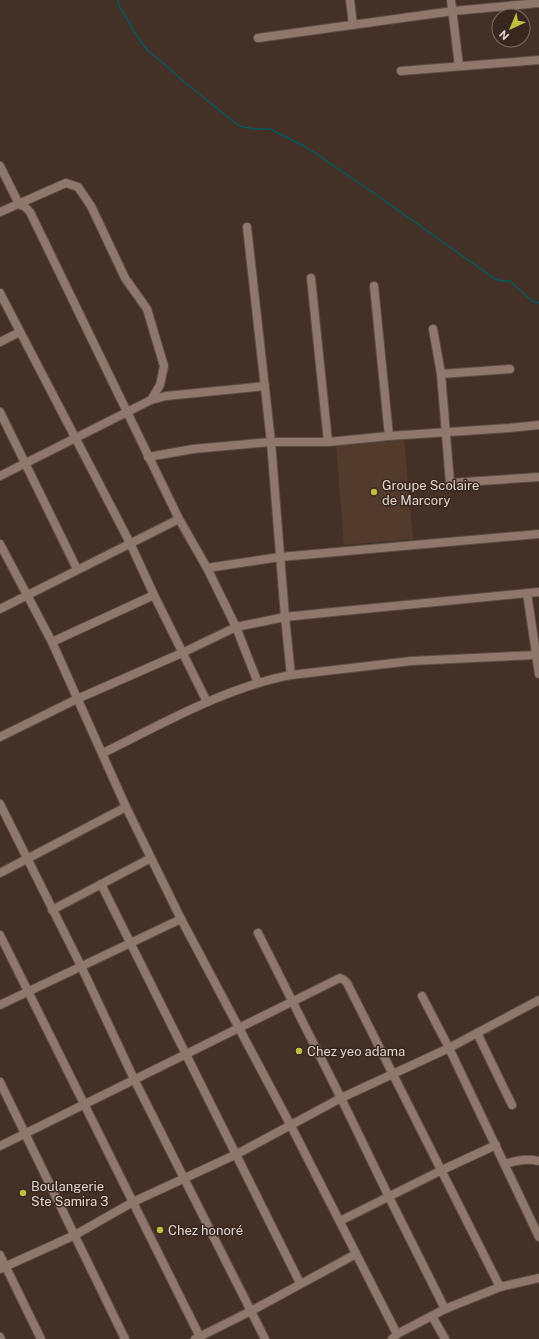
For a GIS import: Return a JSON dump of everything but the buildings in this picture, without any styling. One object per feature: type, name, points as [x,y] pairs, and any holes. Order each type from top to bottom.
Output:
[{"type":"street","points":[[350,0],[353,25]]},
{"type":"street","points":[[451,0],[459,66]]},
{"type":"street","points":[[258,38],[453,11],[539,4]]},
{"type":"street","points":[[401,71],[539,60]]},
{"type":"street","points":[[0,166],[19,204],[30,212],[148,457],[179,519],[207,568],[236,627],[258,683]]},
{"type":"street","points":[[0,212],[66,183],[78,187],[91,206],[125,278],[147,309],[164,366],[160,385],[150,400]]},
{"type":"street","points":[[247,227],[271,442],[291,675]]},
{"type":"street","points":[[311,278],[328,442]]},
{"type":"street","points":[[374,286],[389,436]]},
{"type":"street","points":[[0,293],[130,543],[207,702]]},
{"type":"street","points":[[433,329],[441,374],[450,483],[539,477]]},
{"type":"street","points":[[0,342],[20,332]]},
{"type":"street","points":[[441,374],[510,369]]},
{"type":"street","points":[[0,476],[150,400],[166,396],[265,386]]},
{"type":"street","points":[[0,412],[77,569]]},
{"type":"street","points":[[148,457],[193,449],[271,442],[328,442],[539,425]]},
{"type":"street","points":[[0,608],[179,519]]},
{"type":"street","points":[[207,568],[280,557],[539,534]]},
{"type":"street","points":[[0,544],[52,642],[126,807],[181,919],[340,1221],[395,1337],[445,1308],[500,1287],[539,1278]]},
{"type":"street","points":[[0,737],[78,699],[182,653],[236,627],[285,617],[539,592]]},
{"type":"street","points":[[527,593],[539,674]]},
{"type":"street","points":[[52,642],[154,595]]},
{"type":"street","points":[[103,753],[207,702],[272,678],[412,661],[536,655]]},
{"type":"street","points":[[0,804],[81,966],[134,1079],[265,1339]]},
{"type":"street","points":[[0,873],[126,807]]},
{"type":"street","points":[[52,910],[151,858]]},
{"type":"street","points":[[101,884],[237,1154],[300,1284]]},
{"type":"street","points":[[0,1005],[181,919]]},
{"type":"street","points":[[258,933],[445,1308]]},
{"type":"street","points":[[0,935],[199,1338],[356,1254]]},
{"type":"street","points":[[0,1146],[340,978],[347,983],[500,1287]]},
{"type":"street","points":[[422,996],[449,1048],[539,1237]]},
{"type":"street","points":[[3,1267],[75,1235],[133,1202],[237,1154],[341,1098],[449,1048],[539,1000]]},
{"type":"street","points":[[477,1033],[512,1105]]},
{"type":"street","points":[[0,1082],[126,1339]]},
{"type":"street","points":[[340,1221],[496,1145]]},
{"type":"street","points":[[505,1164],[520,1159],[539,1161]]},
{"type":"street","points":[[0,1255],[3,1267],[41,1339]]},
{"type":"street","points":[[432,1316],[445,1339]]},
{"type":"shaded area","name":"Groupe Scolaire de Marcory","points":[[404,440],[413,539],[344,545],[336,445]]},
{"type":"waterway","points":[[118,0],[119,6],[148,51],[239,126],[254,129],[270,129],[306,147],[495,279],[510,281],[532,301],[539,303]]},
{"type":"place","name":"Groupe Scolaire de Marcory","points":[[374,492]]},
{"type":"place","name":"Chez yeo adama","points":[[299,1051]]},
{"type":"place","name":"Boulangerie Ste Samira 3","points":[[23,1193]]},
{"type":"place","name":"Chez honoré","points":[[160,1230]]}]
